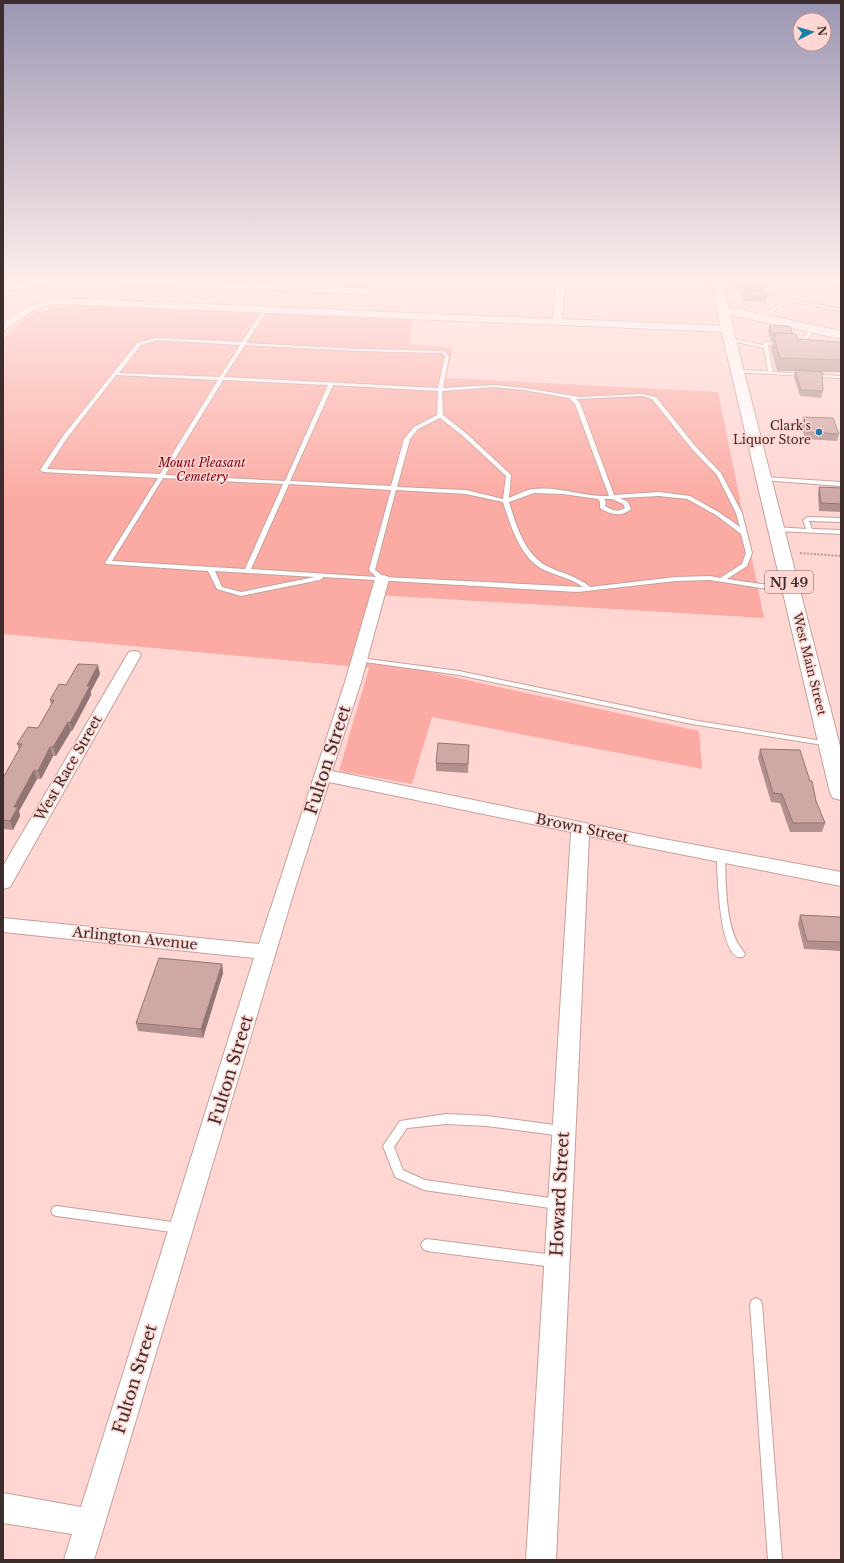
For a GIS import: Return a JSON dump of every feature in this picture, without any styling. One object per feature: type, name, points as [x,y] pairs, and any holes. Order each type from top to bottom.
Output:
[{"type":"main road","name":"West Main Street","points":[[733,353],[841,792]]},
{"type":"street","name":"Fulton Street","points":[[79,1560],[267,952],[360,660],[382,579]]},
{"type":"street","name":"West Race Street","points":[[3,882],[134,655]]},
{"type":"street","name":"Brown Street","points":[[323,775],[580,828],[841,879]]},
{"type":"street","name":"Howard Street","points":[[541,1560],[580,828]]},
{"type":"street","name":"Arlington Avenue","points":[[3,925],[267,952]]},
{"type":"street","points":[[3,1508],[90,1523]]},
{"type":"lane","points":[[132,353],[65,438],[43,470],[287,484],[466,492],[506,501],[533,491],[563,492],[600,498],[659,494],[688,497],[718,514],[745,534]]},
{"type":"lane","points":[[238,353],[108,563],[577,590],[676,579],[710,578],[761,586],[791,588]]},
{"type":"lane","points":[[440,416],[440,390],[447,356],[444,353]]},
{"type":"lane","points":[[767,353],[771,373]]},
{"type":"lane","points":[[737,371],[841,377]]},
{"type":"lane","points":[[115,374],[440,390],[494,386],[524,389],[571,397],[642,395],[654,398],[694,448],[719,474],[739,513],[749,553],[745,565],[721,580]]},
{"type":"lane","points":[[248,570],[331,384]]},
{"type":"lane","points":[[571,397],[577,403],[612,497],[626,503],[628,509],[621,514],[612,513],[602,507],[603,502],[600,498]]},
{"type":"lane","points":[[382,579],[372,570],[407,439],[416,428],[440,416]]},
{"type":"lane","points":[[440,416],[465,435],[509,476],[506,501],[514,528],[530,554],[541,566],[580,580],[589,589]]},
{"type":"lane","points":[[764,479],[841,484]]},
{"type":"lane","points":[[810,531],[806,520],[808,519],[841,520]]},
{"type":"lane","points":[[776,529],[841,532]]},
{"type":"lane","points":[[210,568],[219,588],[241,594],[328,576]]},
{"type":"lane","points":[[360,660],[459,673],[692,722],[829,744]]},
{"type":"lane","points":[[721,856],[723,905],[734,949],[740,954]]},
{"type":"lane","points":[[560,1204],[424,1186],[399,1173],[388,1146],[404,1124],[446,1119],[487,1121],[564,1131]]},
{"type":"lane","points":[[58,1211],[182,1228]]},
{"type":"lane","points":[[427,1245],[557,1262]]},
{"type":"lane","points":[[756,1304],[775,1560]]},
{"type":"path","points":[[782,552],[841,556]]},
{"type":"green space","name":"Mount Pleasant Cemetery","points":[[3,353],[452,353],[446,378],[718,392],[764,618],[377,595],[353,655],[699,731],[702,769],[432,717],[412,784],[339,771],[369,668],[3,634]]},
{"type":"building","points":[[779,353],[841,353],[841,360],[780,358]]},
{"type":"building","points":[[795,370],[822,372],[823,391],[801,390]]},
{"type":"building","points":[[803,417],[833,418],[839,434],[807,432]]},
{"type":"building","points":[[819,487],[841,488],[841,504],[821,503]]},
{"type":"building","points":[[78,664],[98,665],[87,686],[90,686],[70,723],[68,722],[53,747],[50,747],[38,771],[34,770],[14,807],[18,807],[10,821],[3,820],[3,778],[22,744],[17,744],[28,727],[38,728],[54,700],[50,700],[59,684],[66,685]]},
{"type":"building","points":[[438,743],[469,745],[468,764],[436,763]]},
{"type":"building","points":[[760,749],[800,750],[810,781],[812,781],[816,801],[825,823],[793,823],[782,794],[773,793]]},
{"type":"building","points":[[800,915],[840,917],[841,942],[807,941]]},
{"type":"building","points":[[159,958],[222,964],[201,1029],[136,1023]]},
{"type":"place","name":"Clark's Liquor Store","points":[[819,432]]}]
